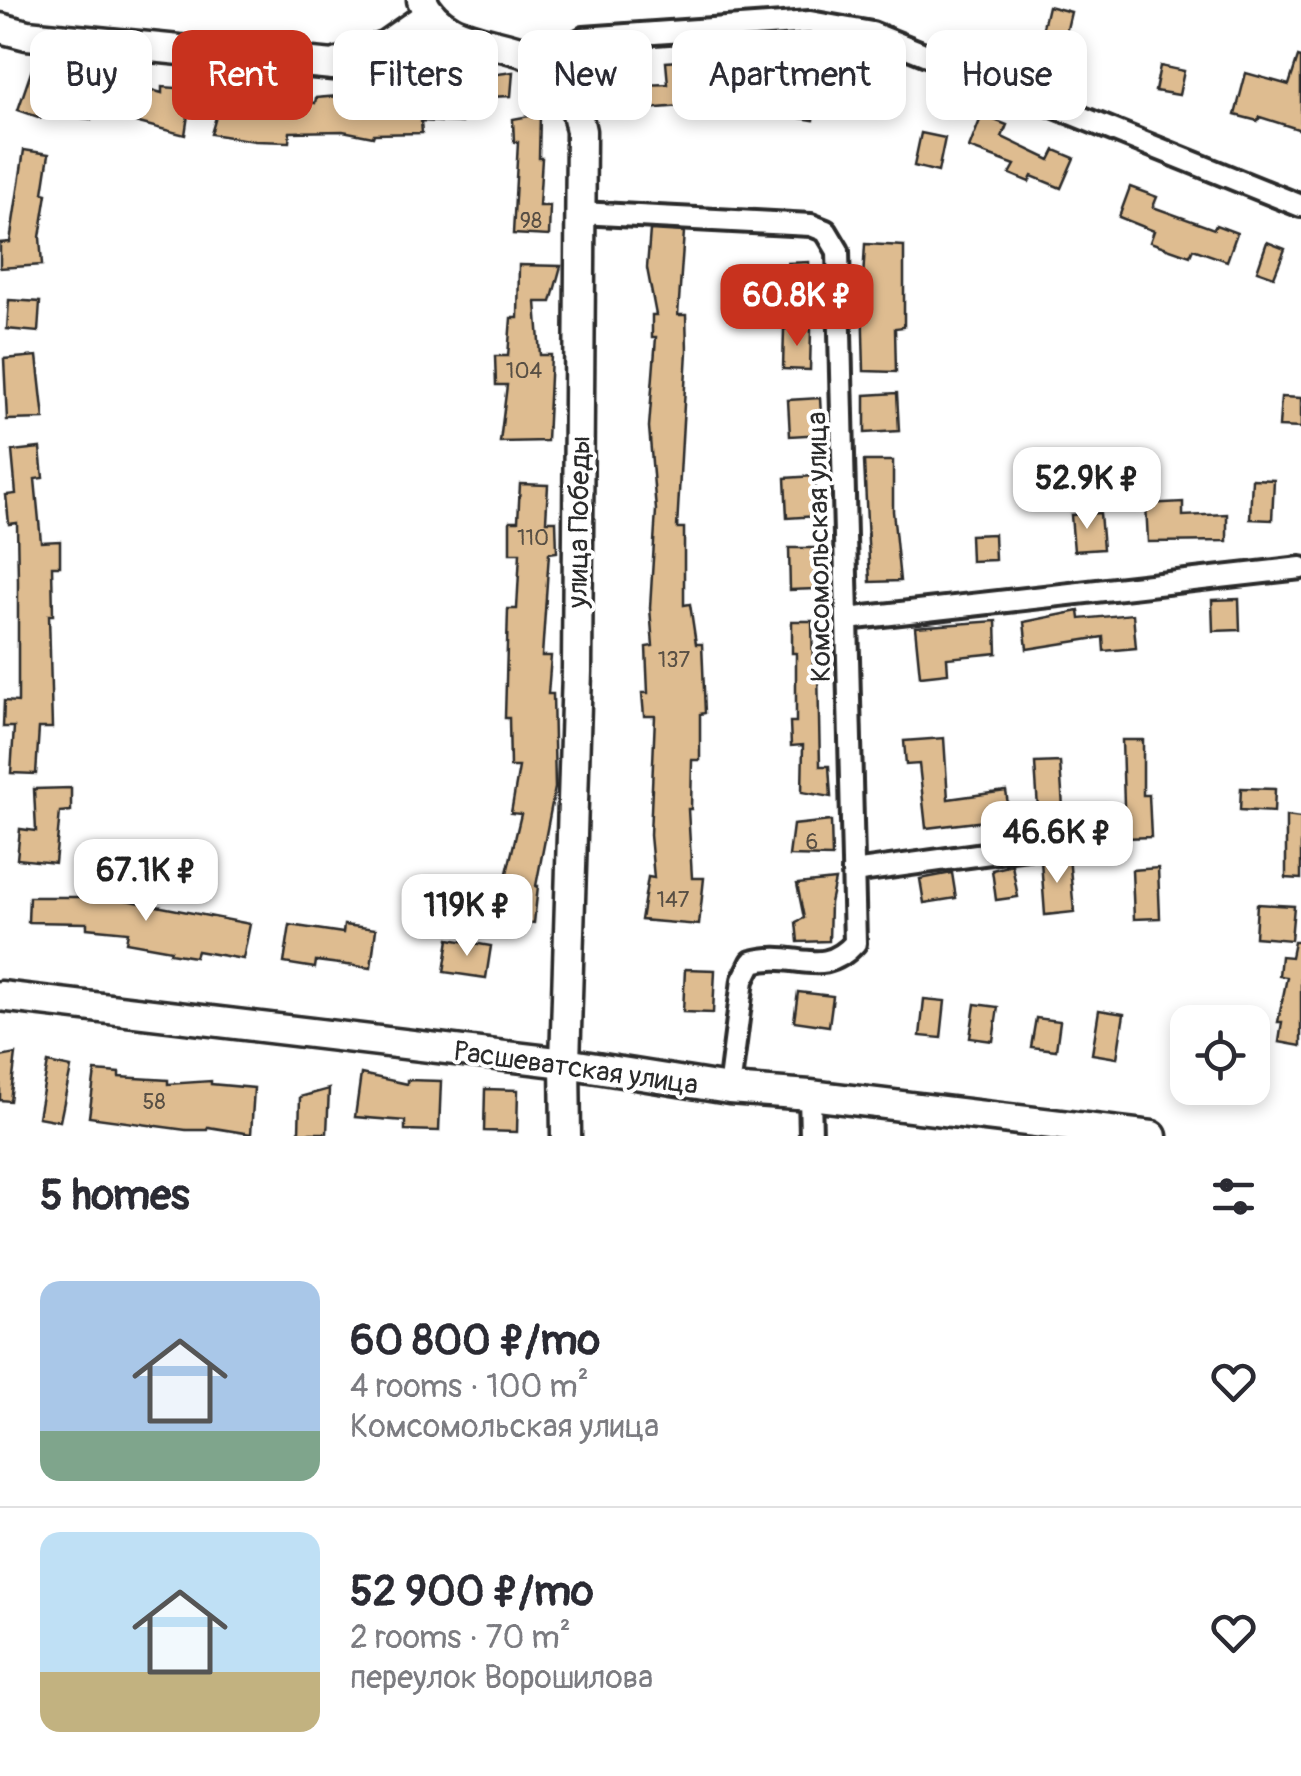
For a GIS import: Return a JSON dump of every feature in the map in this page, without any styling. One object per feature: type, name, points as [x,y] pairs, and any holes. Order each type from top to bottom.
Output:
[{"type":"street","points":[[0,28],[333,65],[386,45],[426,8],[458,35],[518,53]]},
{"type":"street","points":[[652,33],[810,22],[872,33],[1301,206]]},
{"type":"street","name":"улица Победы","points":[[566,1136],[577,671],[578,120]]},
{"type":"street","name":"Комсомольская улица","points":[[580,213],[811,225],[826,231],[838,251],[855,943],[840,960],[820,964],[773,956],[752,962],[744,980],[729,1090]]},
{"type":"street","points":[[847,619],[1301,568]]},
{"type":"street","points":[[853,872],[1078,841]]},
{"type":"street","name":"Расшеватская улица","points":[[0,996],[565,1063],[729,1090],[810,1095],[1152,1136]]},
{"type":"street","points":[[810,1095],[811,1136]]},
{"type":"building","points":[[1048,6],[1071,12],[1067,30],[1042,30]]},
{"type":"building","points":[[1298,57],[1301,130],[1260,117],[1258,121],[1235,115],[1246,73],[1289,85]]},
{"type":"building","points":[[666,62],[672,62],[672,107],[652,108],[652,85],[668,84]]},
{"type":"building","points":[[1160,66],[1184,71],[1179,95],[1155,91]]},
{"type":"building","points":[[513,72],[511,96],[498,97],[498,74]]},
{"type":"building","points":[[30,75],[30,114],[18,110]]},
{"type":"building","points":[[162,87],[172,88],[172,120],[187,120],[185,135],[127,120],[152,120],[152,90],[162,93]]},
{"type":"building","points":[[333,97],[333,120],[462,120],[462,123],[421,121],[422,133],[373,137],[343,131],[290,132],[289,142],[211,134],[215,120],[313,120],[316,98]]},
{"type":"building","points":[[513,119],[540,120],[539,206],[550,206],[549,236],[513,234],[518,142],[514,142]]},
{"type":"building","points":[[980,120],[994,120],[1007,125],[1002,137],[1050,160],[1055,150],[1074,158],[1061,188],[1032,176],[1029,182],[1010,174],[1015,165],[969,148]]},
{"type":"building","points":[[921,133],[945,138],[938,172],[914,166]]},
{"type":"building","points":[[24,150],[49,154],[40,237],[42,265],[0,268],[0,243],[10,242]]},
{"type":"building","points":[[1130,187],[1157,197],[1153,207],[1237,233],[1227,261],[1193,249],[1190,256],[1150,242],[1154,231],[1119,217]]},
{"type":"building","points":[[650,230],[684,232],[678,315],[686,315],[687,351],[677,528],[684,528],[684,605],[690,604],[696,644],[702,644],[705,713],[700,714],[700,760],[692,760],[688,809],[692,878],[704,878],[699,925],[641,920],[648,877],[654,878],[650,835],[655,716],[644,716],[642,693],[648,693],[646,647],[653,646],[650,608],[656,510],[649,427],[656,337],[652,337],[652,315],[656,315],[647,268]]},
{"type":"building","points":[[1267,242],[1285,249],[1274,277],[1257,271]]},
{"type":"building","points":[[865,244],[904,246],[904,327],[895,328],[896,372],[864,371]]},
{"type":"building","points":[[809,262],[809,295],[788,295],[788,263]]},
{"type":"building","points":[[519,265],[561,266],[551,302],[536,302],[540,355],[551,355],[547,441],[500,442],[507,385],[496,385],[495,356],[508,356],[511,318],[518,318]]},
{"type":"building","points":[[9,300],[40,302],[38,332],[7,329]]},
{"type":"building","points":[[784,329],[811,329],[810,370],[783,369]]},
{"type":"building","points":[[37,356],[44,419],[7,420],[4,359]]},
{"type":"building","points":[[897,393],[899,431],[865,433],[865,395]]},
{"type":"building","points":[[1281,397],[1301,398],[1301,428],[1279,427]]},
{"type":"building","points":[[820,398],[822,434],[790,436],[788,400]]},
{"type":"building","points":[[40,448],[43,478],[35,479],[41,542],[60,541],[60,566],[52,566],[53,615],[49,615],[52,728],[39,728],[36,774],[11,773],[14,727],[3,727],[4,701],[18,702],[17,523],[9,524],[6,495],[16,494],[12,451]]},
{"type":"building","points":[[864,461],[893,461],[900,581],[870,582]]},
{"type":"building","points":[[815,476],[817,516],[787,518],[785,478]]},
{"type":"building","points":[[1252,479],[1274,480],[1272,520],[1250,519]]},
{"type":"building","points":[[520,484],[548,485],[546,521],[556,521],[557,552],[549,553],[542,656],[551,656],[548,694],[553,694],[555,788],[536,886],[534,923],[496,919],[521,814],[511,813],[519,767],[510,767],[509,718],[505,718],[508,609],[517,609],[520,553],[510,553],[510,521],[518,521]]},
{"type":"building","points":[[1183,502],[1183,516],[1227,514],[1227,541],[1148,542],[1146,504]]},
{"type":"building","points":[[1100,513],[1103,549],[1074,551],[1071,515]]},
{"type":"building","points":[[994,534],[995,560],[971,561],[970,535]]},
{"type":"building","points":[[789,548],[815,548],[815,589],[790,590]]},
{"type":"building","points":[[1239,599],[1240,630],[1213,631],[1212,600]]},
{"type":"building","points":[[1079,611],[1080,619],[1133,614],[1136,648],[1104,651],[1103,637],[1027,649],[1024,622]]},
{"type":"building","points":[[792,621],[812,621],[813,670],[818,670],[820,766],[829,766],[831,797],[802,792],[803,745],[791,746],[790,722],[796,722]]},
{"type":"building","points":[[996,621],[997,653],[947,658],[948,673],[920,676],[915,627]]},
{"type":"building","points":[[944,738],[948,799],[1006,791],[1010,818],[926,828],[919,764],[906,765],[904,741]]},
{"type":"building","points":[[1122,740],[1143,740],[1143,795],[1149,795],[1151,837],[1125,838]]},
{"type":"building","points":[[1060,762],[1063,808],[1038,809],[1035,763]]},
{"type":"building","points":[[71,788],[71,811],[60,812],[55,863],[17,859],[20,829],[36,831],[34,789]]},
{"type":"building","points":[[1241,788],[1275,789],[1274,812],[1240,810]]},
{"type":"building","points":[[1286,816],[1301,818],[1301,879],[1286,878]]},
{"type":"building","points":[[831,821],[832,857],[789,856],[793,825]]},
{"type":"building","points":[[1069,856],[1074,912],[1045,915],[1041,860]]},
{"type":"building","points":[[1012,865],[1018,897],[996,900],[992,870]]},
{"type":"building","points":[[1158,868],[1160,918],[1134,919],[1132,870]]},
{"type":"building","points":[[952,873],[956,898],[924,903],[920,879]]},
{"type":"building","points":[[835,880],[829,941],[798,942],[796,922],[804,918],[797,884]]},
{"type":"building","points":[[90,892],[250,924],[243,959],[197,951],[195,957],[170,953],[171,950],[126,942],[128,932],[87,928],[87,923],[28,922],[29,897],[90,897]]},
{"type":"building","points":[[1257,904],[1294,906],[1291,940],[1255,937]]},
{"type":"building","points":[[290,925],[343,933],[344,925],[376,929],[371,968],[316,961],[315,968],[284,963]]},
{"type":"building","points":[[449,939],[491,946],[486,978],[444,972]]},
{"type":"building","points":[[1294,942],[1301,942],[1301,1046],[1279,1042],[1282,1022],[1278,1022],[1287,977],[1279,976],[1281,956],[1291,957]]},
{"type":"building","points":[[685,969],[715,970],[713,1013],[683,1012]]},
{"type":"building","points":[[798,992],[833,996],[829,1026],[794,1021]]},
{"type":"building","points":[[924,999],[945,1001],[941,1038],[920,1036]]},
{"type":"building","points":[[975,1004],[998,1007],[993,1041],[970,1038]]},
{"type":"building","points":[[1099,1010],[1124,1014],[1117,1058],[1092,1054]]},
{"type":"building","points":[[1036,1018],[1060,1021],[1056,1050],[1031,1047]]},
{"type":"building","points":[[16,1054],[10,1101],[0,1100],[0,1057]]},
{"type":"building","points":[[48,1063],[71,1068],[60,1121],[38,1117]]},
{"type":"building","points":[[95,1071],[119,1073],[119,1077],[168,1080],[168,1084],[211,1081],[254,1088],[251,1134],[89,1117]]},
{"type":"building","points":[[361,1074],[407,1084],[407,1080],[441,1081],[439,1131],[405,1130],[405,1121],[355,1117]]},
{"type":"building","points":[[329,1089],[327,1133],[299,1133],[300,1097]]},
{"type":"building","points":[[485,1089],[518,1090],[517,1132],[484,1131]]}]
